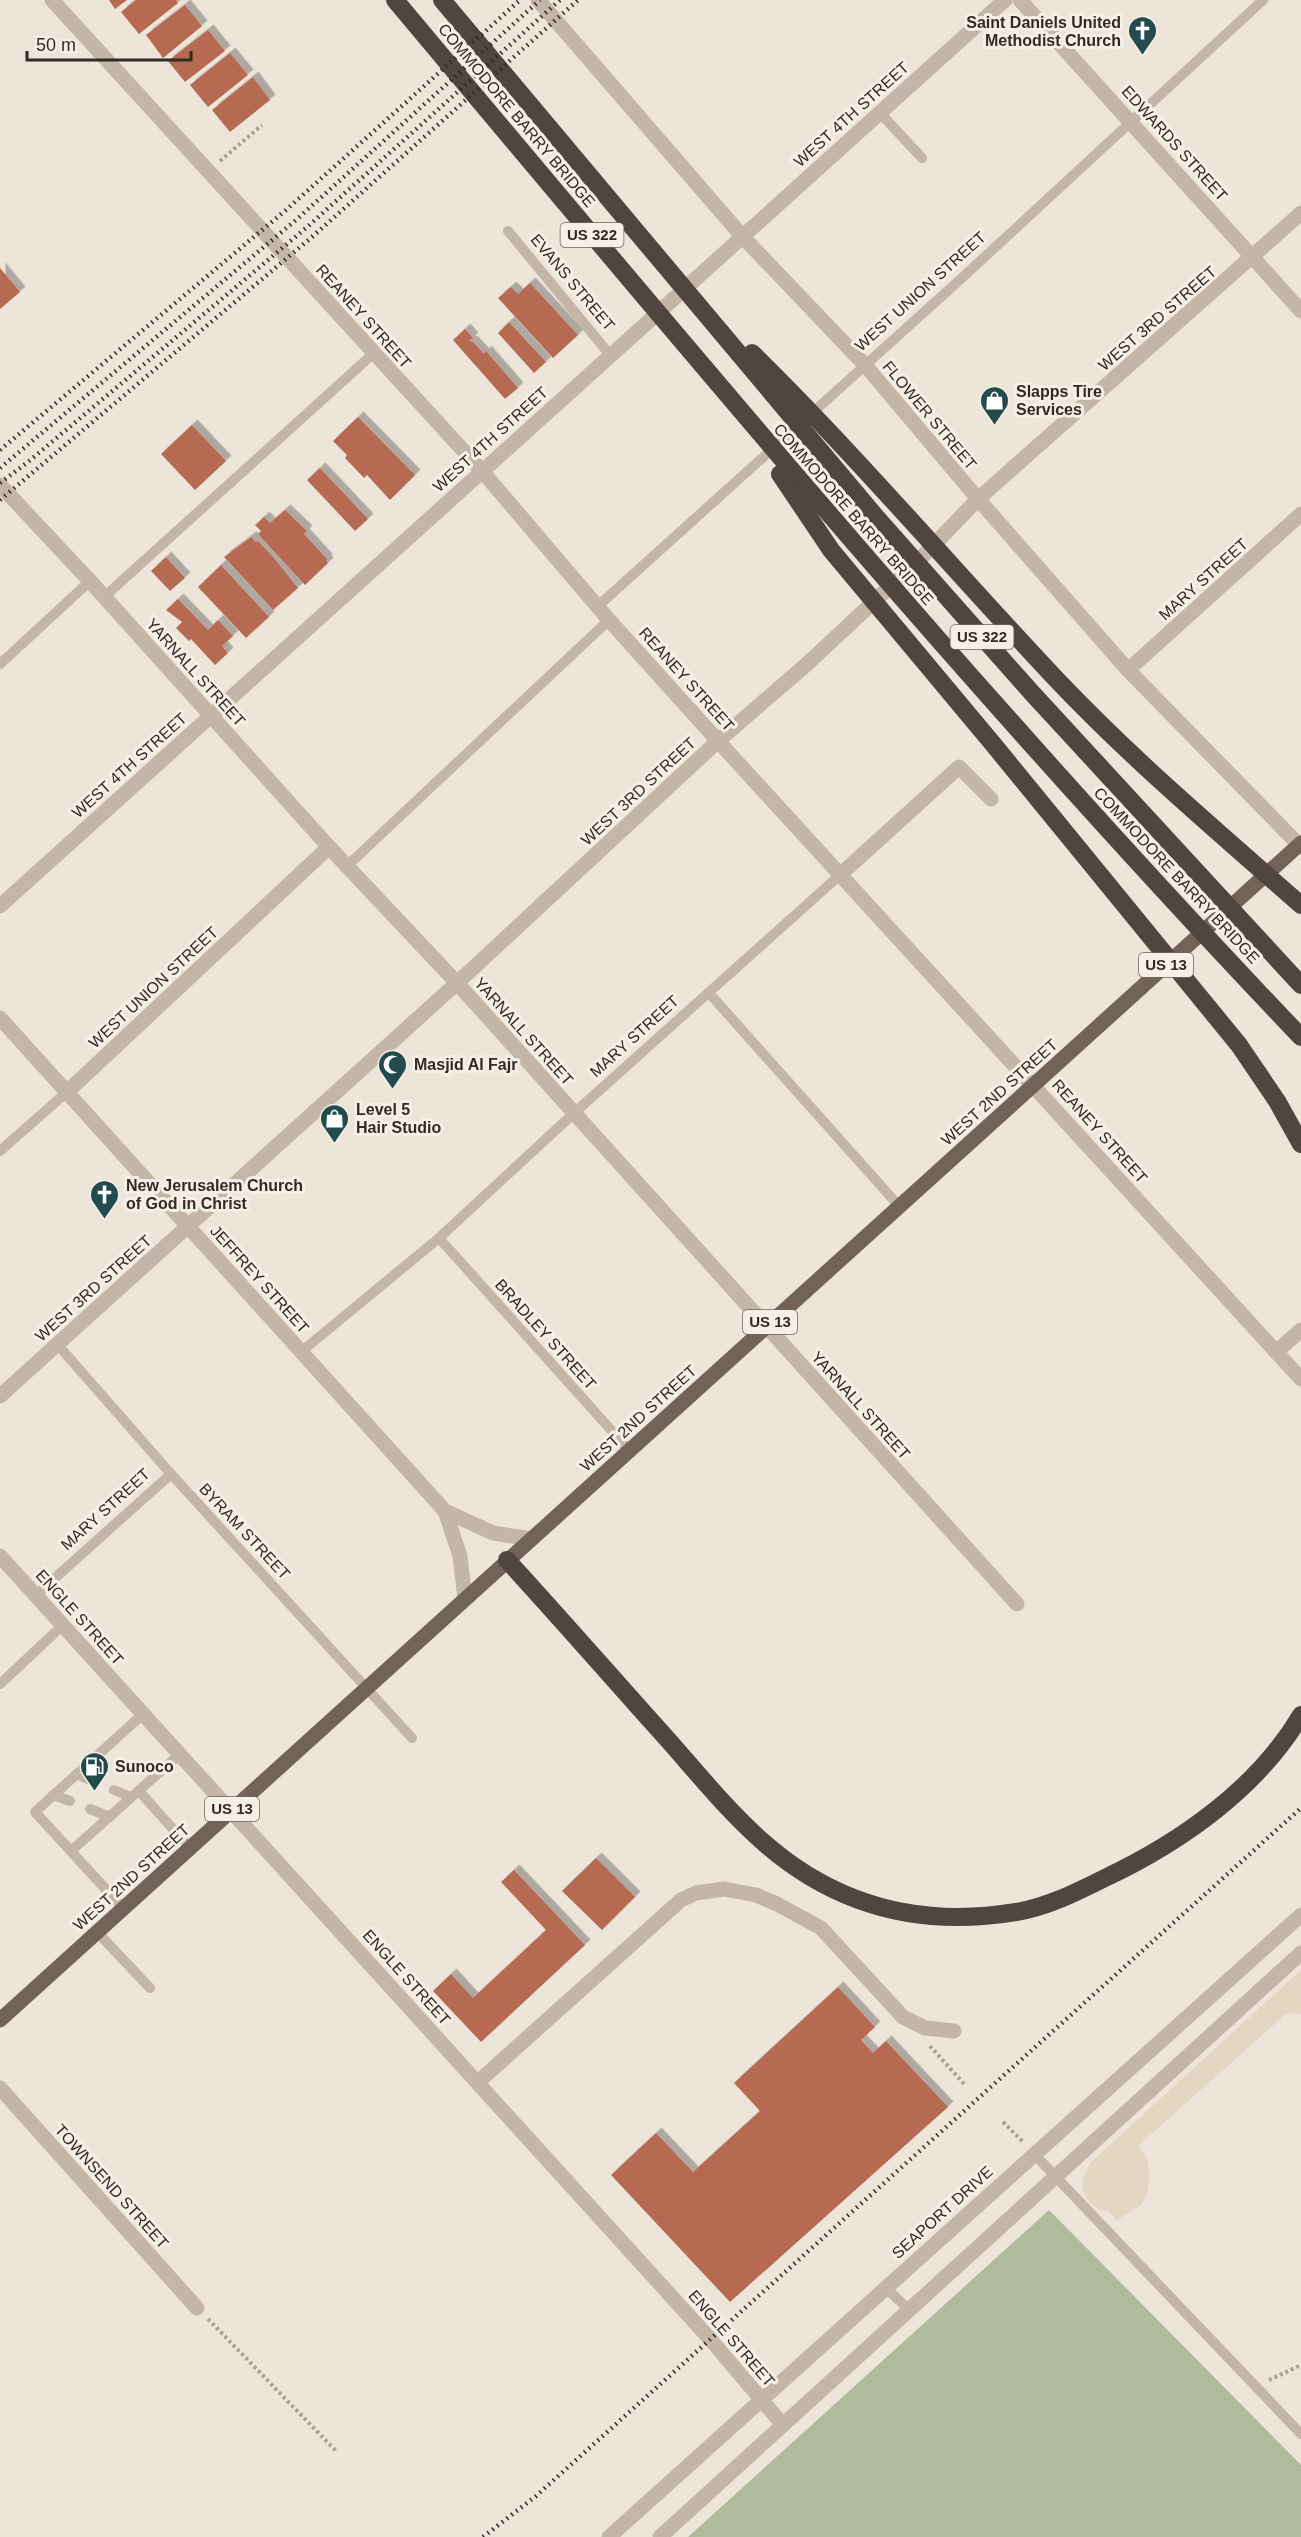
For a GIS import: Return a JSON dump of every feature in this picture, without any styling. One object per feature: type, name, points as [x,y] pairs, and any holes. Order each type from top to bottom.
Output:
[{"type":"highway","points":[[389,0],[452,68]]},
{"type":"highway","name":"COMMODORE BARRY BRIDGE","points":[[395,0],[863,556],[1047,763],[1301,1037]]},
{"type":"highway","name":"COMMODORE BARRY BRIDGE","points":[[442,0],[876,517],[1001,658],[1301,985]]},
{"type":"highway","points":[[449,0],[502,72]]},
{"type":"highway","points":[[676,279],[808,408],[1059,682],[1170,790],[1301,905]]},
{"type":"highway","points":[[732,402],[831,550],[1001,753],[1239,1045],[1277,1101],[1301,1144]]},
{"type":"highway","points":[[507,1560],[707,1785],[761,1840],[822,1883],[861,1903],[912,1916],[958,1917],[1017,1912],[1069,1896],[1165,1847],[1253,1777],[1292,1730],[1301,1715]]},
{"type":"main road","name":"WEST 2ND STREET","points":[[0,2020],[1300,845]]},
{"type":"street","name":"REANEY STREET","points":[[52,0],[482,471],[609,620],[718,741],[1301,1379]]},
{"type":"street","name":"FLOWER STREET","points":[[538,0],[742,236],[865,365],[978,499],[1128,670],[1300,845]]},
{"type":"street","name":"WEST 4TH STREET","points":[[0,906],[1005,0]]},
{"type":"street","name":"EDWARDS STREET","points":[[1020,0],[1132,121],[1301,311]]},
{"type":"street","name":"WEST 3RD STREET","points":[[0,1396],[457,983],[718,741],[807,664],[927,552],[978,499],[1253,258],[1301,213]]},
{"type":"street","name":"YARNALL STREET","points":[[0,485],[90,581],[329,847],[457,983],[1017,1604]]},
{"type":"street","name":"MARY STREET","points":[[1128,670],[1301,514]]},
{"type":"street","name":"MARY STREET","points":[[841,874],[959,766],[991,799]]},
{"type":"street","name":"WEST UNION STREET","points":[[67,1092],[329,847]]},
{"type":"street","name":"JEFFREY STREET","points":[[0,1018],[445,1511]]},
{"type":"street","points":[[1276,1352],[1301,1330]]},
{"type":"street","points":[[445,1511],[493,1533],[531,1539]]},
{"type":"street","points":[[445,1511],[460,1556],[465,1599]]},
{"type":"street","name":"ENGLE STREET","points":[[0,1556],[710,2339],[783,2425]]},
{"type":"street","points":[[478,2082],[681,1900],[696,1893],[724,1890],[756,1894],[821,1928],[903,2017],[925,2028],[954,2031]]},
{"type":"street","name":"SEAPORT DRIVE","points":[[609,2537],[1301,1916]]},
{"type":"street","points":[[660,2537],[1301,1953]]},
{"type":"street","name":"TOWNSEND STREET","points":[[0,2088],[197,2308]]},
{"type":"lane","name":"WEST UNION STREET","points":[[598,606],[865,365],[1261,1]]},
{"type":"lane","points":[[880,114],[922,158]]},
{"type":"lane","name":"EVANS STREET","points":[[508,231],[611,356]]},
{"type":"lane","points":[[104,597],[374,353]]},
{"type":"lane","points":[[0,664],[90,581]]},
{"type":"lane","points":[[347,866],[609,620]]},
{"type":"lane","name":"MARY STREET","points":[[302,1351],[440,1238],[573,1114],[841,874]]},
{"type":"lane","points":[[709,993],[899,1206]]},
{"type":"lane","name":"WEST UNION STREET","points":[[0,1151],[67,1092]]},
{"type":"lane","name":"BRADLEY STREET","points":[[440,1238],[629,1450]]},
{"type":"lane","name":"BYRAM STREET","points":[[57,1344],[171,1474],[368,1687],[388,1713],[412,1738]]},
{"type":"lane","name":"MARY STREET","points":[[36,1595],[171,1474]]},
{"type":"lane","points":[[0,1684],[63,1625]]},
{"type":"lane","points":[[123,1908],[35,1812],[143,1714]]},
{"type":"lane","points":[[71,1851],[180,1754]]},
{"type":"lane","points":[[76,1774],[90,1780]]},
{"type":"lane","points":[[114,1790],[135,1794],[190,1848]]},
{"type":"lane","points":[[54,1795],[70,1801]]},
{"type":"lane","points":[[90,1809],[110,1817]]},
{"type":"lane","points":[[97,1932],[150,1989]]},
{"type":"lane","points":[[1034,2154],[1054,2178],[1301,2434]]},
{"type":"lane","points":[[886,2288],[909,2310]]},
{"type":"path","points":[[208,172],[262,125]]},
{"type":"path","points":[[926,2043],[964,2085]]},
{"type":"path","points":[[1003,2122],[1034,2154]]},
{"type":"path","points":[[197,2308],[337,2452]]},
{"type":"path","points":[[1255,2386],[1301,2365]]},
{"type":"green space","points":[[1049,2210],[1301,2465],[1301,2537],[688,2537]]},
{"type":"shaded area","points":[[1301,1970],[1301,2014],[1287,2013],[1138,2146],[1148,2160],[1149,2176],[1148,2193],[1141,2205],[1116,2221],[1109,2211],[1099,2210],[1088,2201],[1082,2188],[1083,2178],[1091,2162]]},
{"type":"building","points":[[109,0],[127,0],[115,9]]},
{"type":"building","points":[[136,0],[176,0],[178,3],[139,34],[121,12]]},
{"type":"building","points":[[185,5],[202,26],[163,58],[146,35]]},
{"type":"building","points":[[208,30],[225,51],[185,82],[168,61]]},
{"type":"building","points":[[230,53],[248,75],[208,107],[190,85]]},
{"type":"building","points":[[253,77],[270,100],[230,132],[212,110]]},
{"type":"building","points":[[0,268],[20,292],[0,309]]},
{"type":"building","points":[[530,283],[578,335],[553,358],[498,298],[511,287],[518,294]]},
{"type":"building","points":[[509,322],[546,362],[534,373],[498,333]]},
{"type":"building","points":[[465,329],[473,338],[469,341],[473,342],[484,354],[486,351],[518,388],[505,399],[453,340]]},
{"type":"building","points":[[358,417],[415,475],[390,500],[367,475],[364,478],[333,441]]},
{"type":"building","points":[[192,425],[226,461],[195,490],[161,454]]},
{"type":"building","points":[[320,468],[368,519],[355,531],[307,480]]},
{"type":"building","points":[[285,510],[307,531],[304,534],[327,559],[328,563],[305,585],[258,534],[261,531],[255,525],[264,517],[270,523]]},
{"type":"building","points":[[251,537],[274,558],[298,588],[273,610],[224,557]]},
{"type":"building","points":[[166,557],[185,578],[170,591],[151,571]]},
{"type":"building","points":[[221,565],[269,617],[246,638],[198,587]]},
{"type":"building","points":[[178,599],[208,630],[218,620],[233,636],[222,646],[228,653],[215,665],[191,639],[189,641],[176,628],[182,622],[166,610]]},
{"type":"building","points":[[596,1858],[635,1897],[602,1930],[562,1891]]},
{"type":"building","points":[[514,1870],[585,1945],[481,2042],[433,1991],[451,1974],[473,1998],[546,1930],[501,1882]]},
{"type":"building","points":[[838,1987],[875,2027],[861,2040],[873,2053],[886,2041],[948,2107],[730,2302],[611,2175],[656,2133],[693,2172],[760,2111],[734,2083]]},
{"type":"railway","points":[[0,450],[286,210],[520,0]]},
{"type":"railway","points":[[0,468],[296,220],[540,0]]},
{"type":"railway","points":[[0,483],[306,228],[560,0]]},
{"type":"railway","points":[[0,500],[312,237],[578,0]]},
{"type":"railway","points":[[483,2537],[536,2496],[1301,1808]]},
{"type":"place","name":"Saint Daniels United Methodist Church","points":[[1142,56]]},
{"type":"place","name":"Slapps Tire Services","points":[[995,426]]},
{"type":"place","name":"Masjid Al Fajr","points":[[393,1090]]},
{"type":"place","name":"Level 5 Hair Studio","points":[[335,1144]]},
{"type":"place","name":"New Jerusalem Church of God in Christ","points":[[105,1220]]},
{"type":"place","name":"Sunoco","points":[[94,1792]]}]
